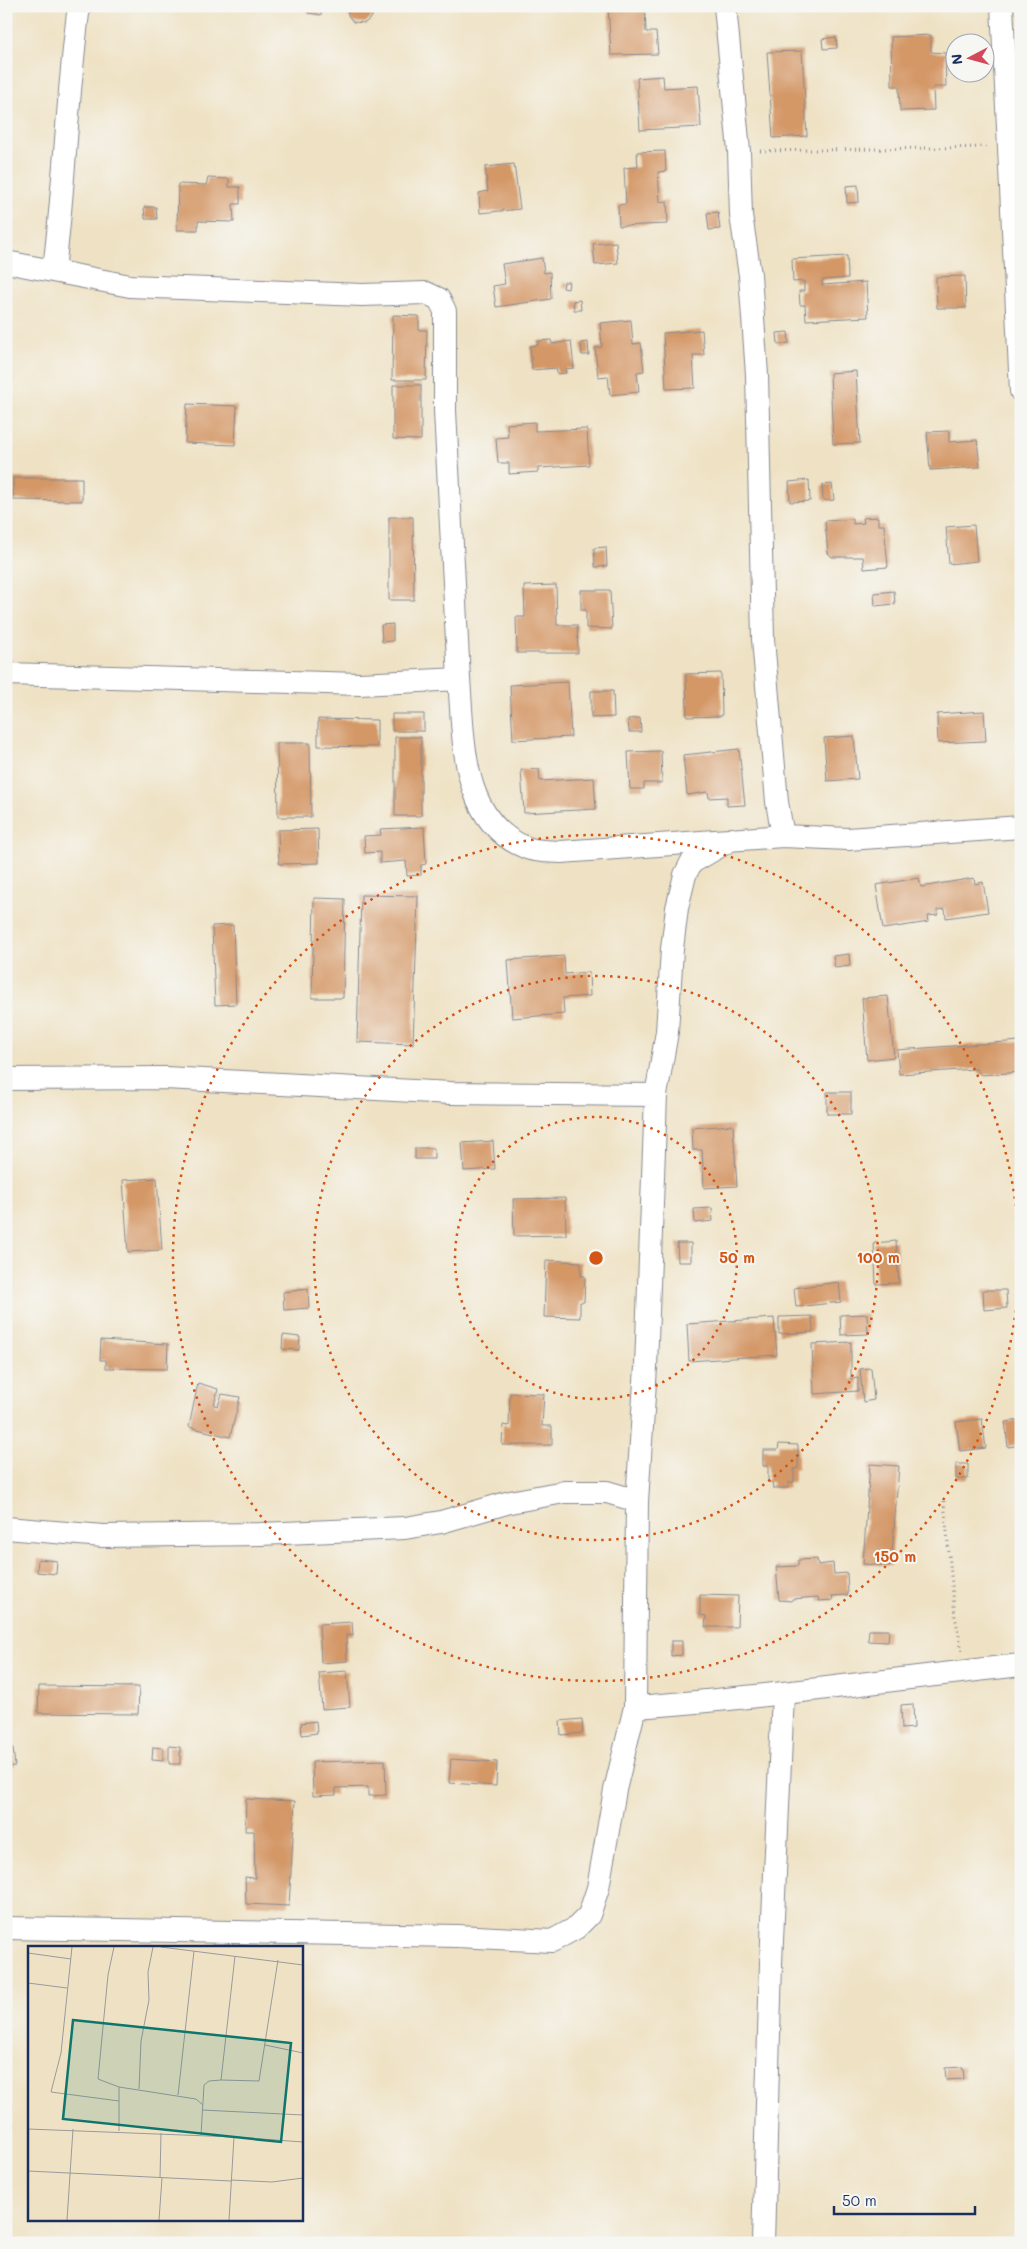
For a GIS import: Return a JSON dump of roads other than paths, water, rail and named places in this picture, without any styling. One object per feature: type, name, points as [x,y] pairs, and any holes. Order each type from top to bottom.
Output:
[{"type":"street","points":[[54,270],[61,214],[72,61],[79,6]]},
{"type":"street","points":[[725,6],[740,151],[741,215],[750,275],[757,375],[763,639],[772,754],[783,836]]},
{"type":"street","points":[[1002,6],[1021,391]]},
{"type":"street","points":[[6,262],[130,286],[362,295],[426,293],[439,299],[445,311],[444,411],[459,679],[466,753],[476,800],[487,818],[504,837],[528,849],[561,852],[783,836],[848,840],[1021,827]]},
{"type":"street","points":[[6,674],[360,684],[459,679]]},
{"type":"street","points":[[6,1928],[457,1936],[552,1941],[576,1928],[589,1915],[598,1888],[615,1790],[635,1707],[637,1501],[646,1367],[656,1095],[667,1032],[672,949],[677,908],[685,875],[691,863],[732,839]]},
{"type":"street","points":[[6,1079],[165,1078],[451,1093],[656,1095]]},
{"type":"street","points":[[6,1528],[103,1536],[260,1534],[404,1528],[441,1522],[510,1502],[564,1492],[607,1492],[637,1501]]},
{"type":"street","points":[[635,1707],[782,1694],[965,1669],[1021,1664]]},
{"type":"street","points":[[763,2243],[771,1963],[782,1694]]}]
